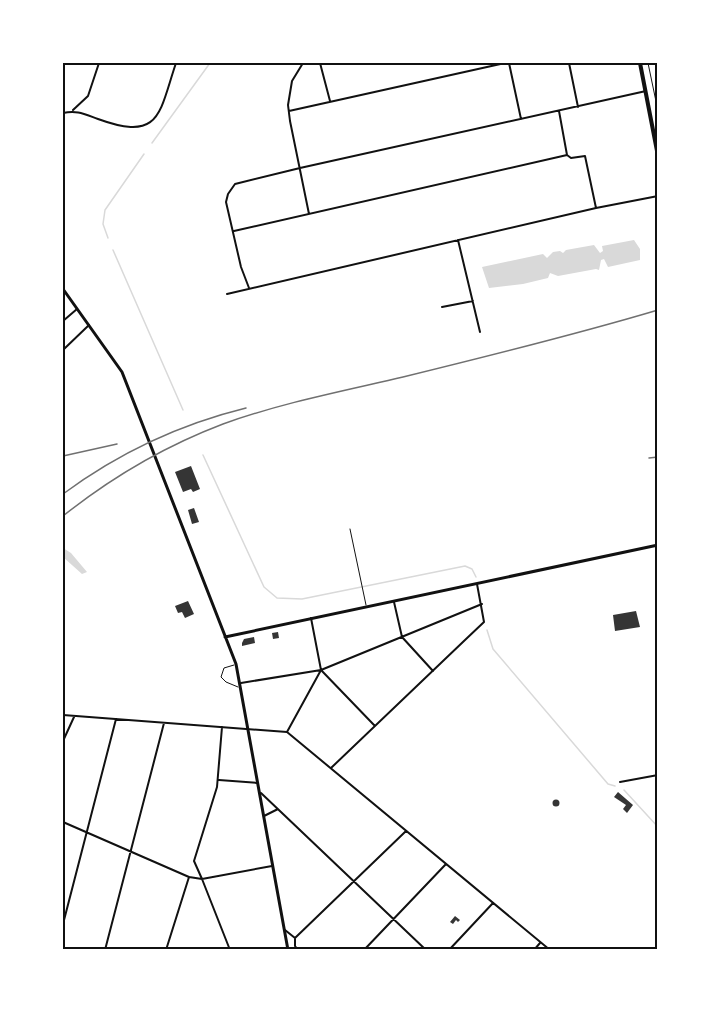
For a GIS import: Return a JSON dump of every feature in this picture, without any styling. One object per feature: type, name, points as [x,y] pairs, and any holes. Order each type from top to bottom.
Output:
[{"type":"main road","points":[[640,63],[658,156]]},
{"type":"street","points":[[63,113],[73,110],[88,96],[99,63]]},
{"type":"street","points":[[73,110],[119,127],[136,127],[150,123],[160,111],[176,63]]},
{"type":"street","points":[[303,63],[290,87],[289,111],[309,214]]},
{"type":"street","points":[[320,63],[330,102]]},
{"type":"street","points":[[289,111],[507,63],[521,119]]},
{"type":"street","points":[[569,63],[578,107]]},
{"type":"street","points":[[249,288],[241,267],[226,202],[235,184],[646,91]]},
{"type":"street","points":[[559,111],[567,155]]},
{"type":"street","points":[[234,231],[567,155],[571,158],[585,156],[596,208]]},
{"type":"street","points":[[227,294],[596,208],[658,196]]},
{"type":"street","points":[[458,240],[480,332]]},
{"type":"street","points":[[63,289],[122,372],[236,664],[287,949]]},
{"type":"street","points":[[442,307],[473,301]]},
{"type":"street","points":[[63,321],[77,309]]},
{"type":"street","points":[[63,350],[89,325]]},
{"type":"street","points":[[225,637],[658,545]]},
{"type":"street","points":[[331,768],[482,626],[485,620],[477,584]]},
{"type":"street","points":[[394,601],[402,637],[433,670]]},
{"type":"street","points":[[240,686],[321,670],[482,604]]},
{"type":"street","points":[[310,618],[321,670],[374,726]]},
{"type":"street","points":[[286,732],[321,670]]},
{"type":"street","points":[[63,715],[286,732],[550,950]]},
{"type":"street","points":[[63,741],[75,716]]},
{"type":"street","points":[[63,924],[116,719]]},
{"type":"street","points":[[105,950],[164,723]]},
{"type":"street","points":[[222,727],[218,780],[194,861],[230,950]]},
{"type":"street","points":[[621,782],[658,775]]},
{"type":"street","points":[[218,780],[258,783]]},
{"type":"street","points":[[260,792],[426,950]]},
{"type":"street","points":[[264,816],[278,809]]},
{"type":"street","points":[[63,822],[189,877],[202,879],[273,866]]},
{"type":"street","points":[[298,950],[294,942],[295,938],[406,831]]},
{"type":"street","points":[[364,950],[446,864]]},
{"type":"street","points":[[166,950],[189,877]]},
{"type":"street","points":[[449,950],[493,903]]},
{"type":"street","points":[[285,930],[295,938]]},
{"type":"street","points":[[534,950],[541,943]]},
{"type":"lane","points":[[350,529],[367,607]]},
{"type":"lane","points":[[236,664],[224,668],[221,674],[223,680],[240,686]]},
{"type":"path","points":[[648,63],[658,111]]},
{"type":"shaded area","points":[[634,240],[640,249],[640,260],[608,267],[604,259],[601,260],[599,270],[558,276],[550,273],[548,278],[523,284],[489,288],[482,267],[543,254],[547,258],[553,252],[563,253],[566,250],[594,245],[600,253],[603,251],[602,246]]},
{"type":"shaded area","points":[[63,548],[71,553],[87,572],[82,574],[63,557]]},
{"type":"building","points":[[191,466],[200,489],[183,492],[175,472]]},
{"type":"building","points":[[194,508],[199,522],[192,524],[188,510]]},
{"type":"building","points":[[188,601],[194,614],[185,618],[182,612],[178,613],[175,606]]},
{"type":"building","points":[[636,611],[640,627],[615,631],[613,615]]},
{"type":"building","points":[[278,632],[279,638],[273,639],[272,633]]},
{"type":"building","points":[[254,637],[255,643],[242,646],[244,639]]},
{"type":"building","points":[[618,792],[633,805],[627,813],[623,809],[626,805],[614,797]]},
{"type":"building","points":[[556,799],[560,803],[556,807],[552,803]]},
{"type":"building","points":[[455,916],[460,920],[458,922],[456,920],[453,924],[450,922]]},
{"type":"waterway","points":[[152,143],[210,63]]},
{"type":"waterway","points":[[108,238],[103,224],[105,210],[144,154]]},
{"type":"waterway","points":[[113,250],[183,410]]},
{"type":"waterway","points":[[203,455],[264,587],[277,598],[302,599],[465,566],[472,569],[476,577]]},
{"type":"waterway","points":[[487,630],[493,649],[608,784],[615,786]]},
{"type":"waterway","points":[[624,790],[658,827]]},
{"type":"tram line","points":[[649,458],[658,457]]},
{"type":"railway","points":[[63,516],[101,488],[160,452],[223,424],[335,392],[499,353],[658,310]]},
{"type":"railway","points":[[63,494],[105,466],[150,442],[198,423],[246,408]]},
{"type":"railway","points":[[63,456],[117,444]]}]
